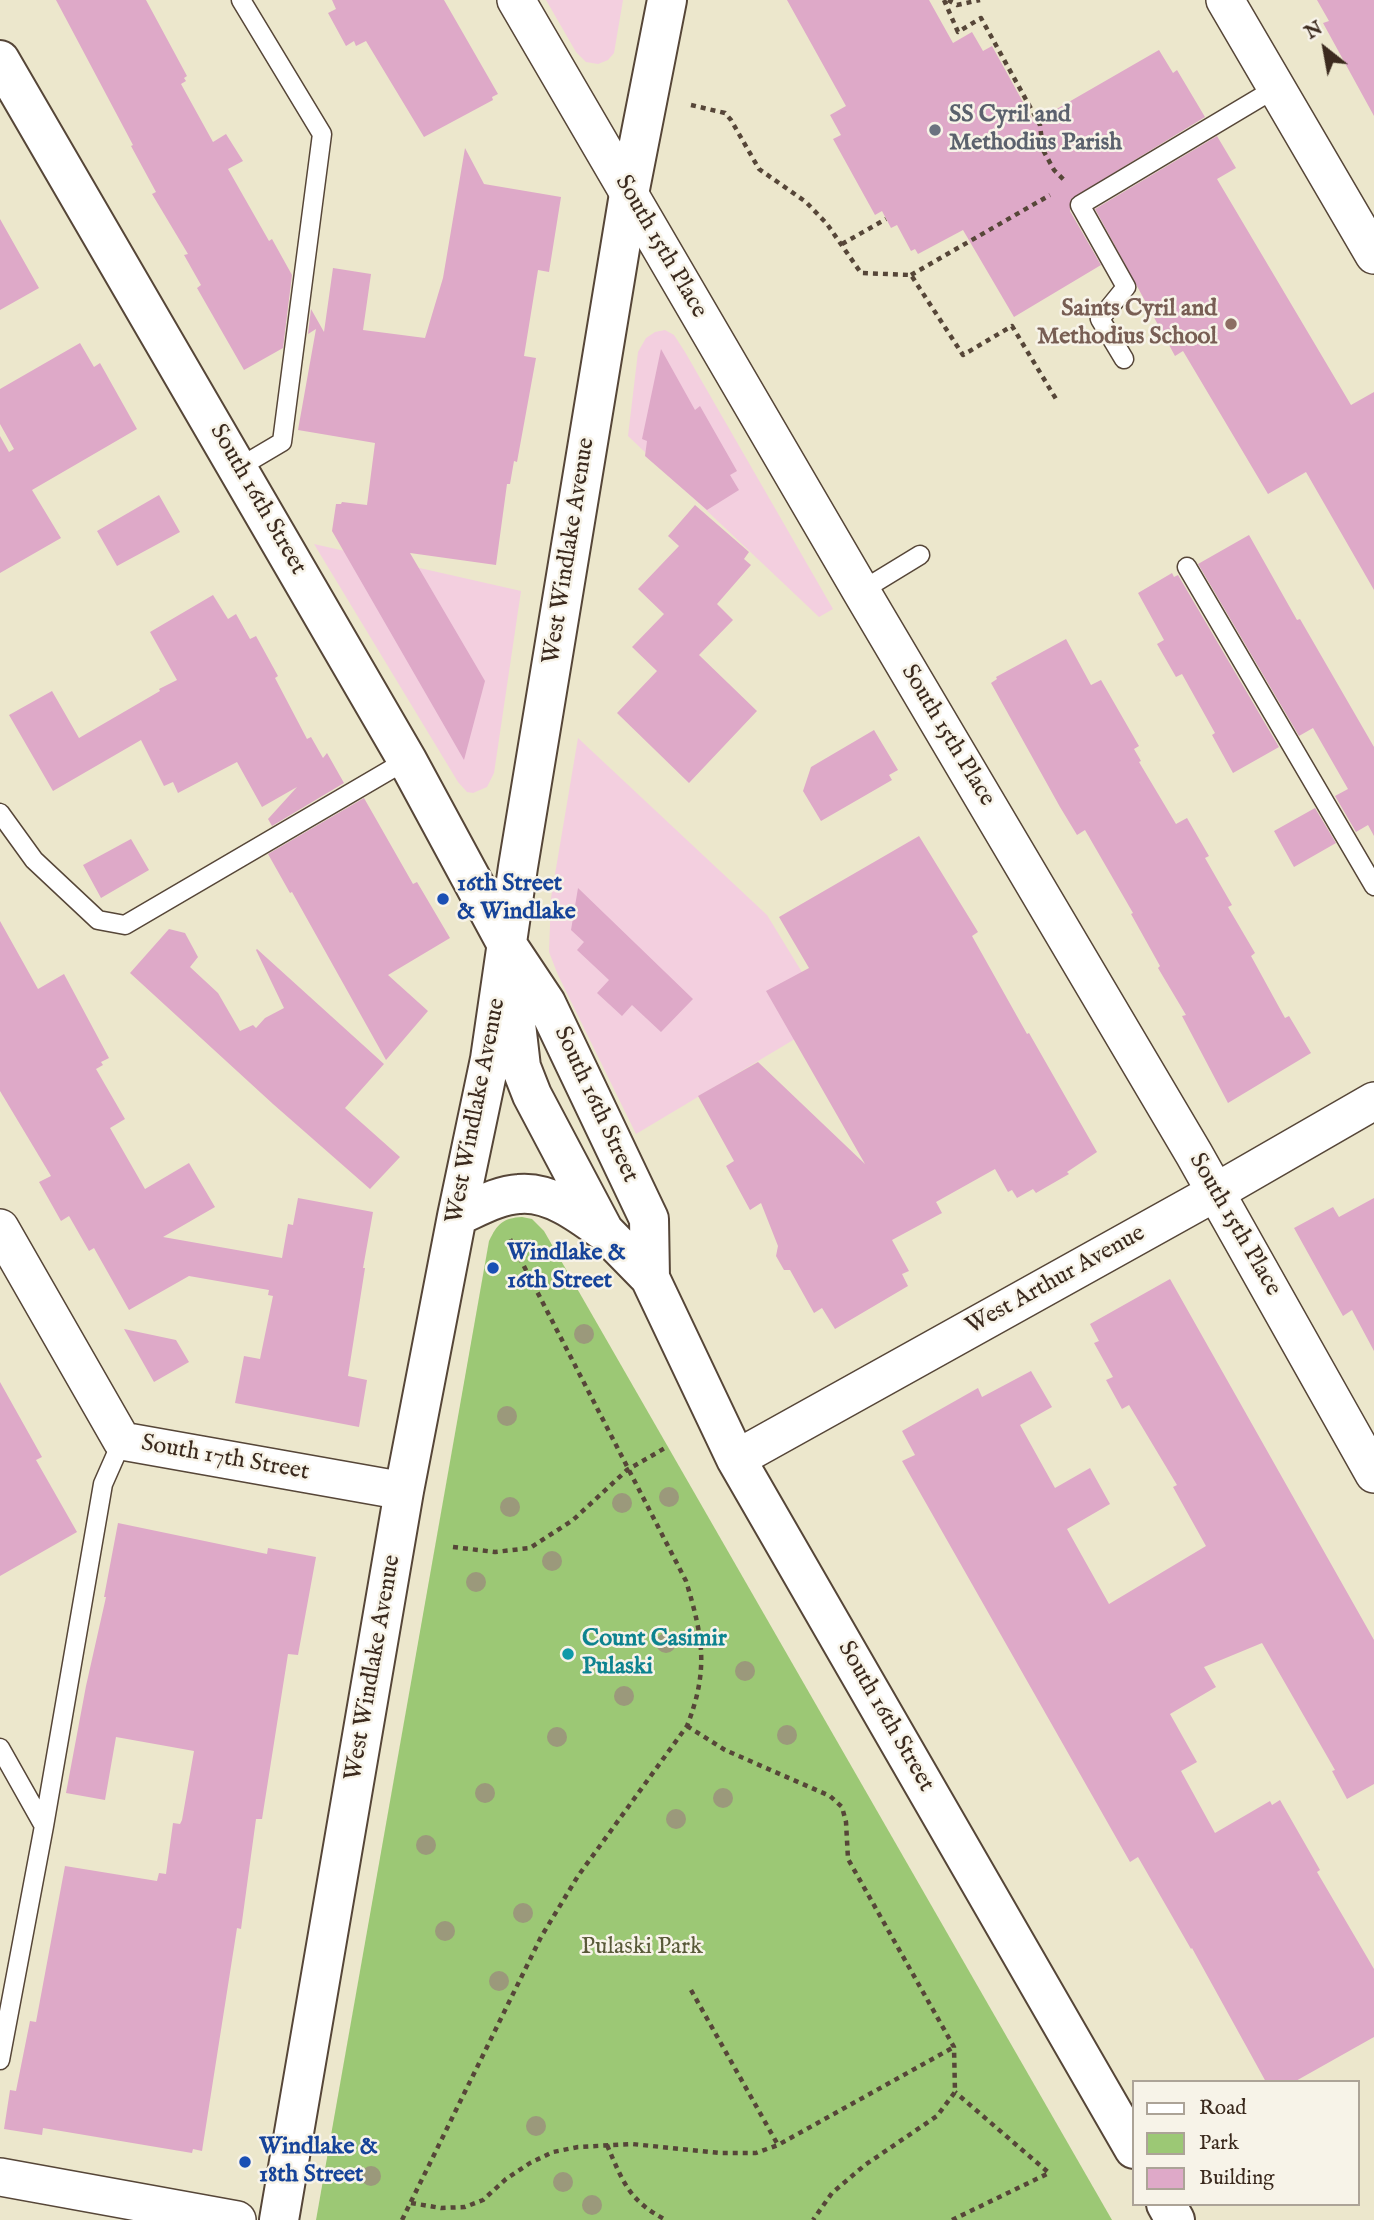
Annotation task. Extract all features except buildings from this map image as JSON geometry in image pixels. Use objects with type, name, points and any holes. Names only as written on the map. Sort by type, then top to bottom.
[{"type":"street","name":"South 15th Place","points":[[516,0],[1216,1192],[1374,1474]]},
{"type":"street","name":"West Windlake Avenue","points":[[279,2220],[404,1491],[490,1059],[506,943],[629,194],[667,0]]},
{"type":"street","points":[[1225,0],[1374,255]]},
{"type":"street","name":"South 16th Street","points":[[0,60],[407,760],[506,943],[546,1003],[649,1219],[650,1278]]},
{"type":"street","name":"South 16th Street","points":[[506,943],[521,1067],[532,1095],[604,1231],[650,1278],[736,1460],[1132,2146]]},
{"type":"street","name":"West Arthur Avenue","points":[[736,1460],[1374,1101]]},
{"type":"street","points":[[457,1216],[495,1200],[518,1194],[537,1195],[574,1210],[604,1231]]},
{"type":"street","name":"South 17th Street","points":[[0,1228],[122,1441],[404,1491]]},
{"type":"street","points":[[0,2177],[237,2220]]},
{"type":"lane","points":[[238,468],[282,442],[322,134],[241,0]]},
{"type":"lane","points":[[1124,359],[1100,320],[1126,287],[1080,205],[1276,88]]},
{"type":"lane","points":[[861,591],[920,555]]},
{"type":"lane","points":[[1187,567],[1374,886]]},
{"type":"lane","points":[[0,813],[34,860],[98,920],[125,925],[407,760]]},
{"type":"lane","points":[[0,2060],[44,1826],[103,1484],[122,1441]]},
{"type":"lane","points":[[0,1748],[44,1826]]},
{"type":"path","points":[[946,0],[957,5],[980,0]]},
{"type":"path","points":[[946,0],[958,32],[981,18],[1040,125],[1044,150],[1054,170],[1068,185],[1080,205]]},
{"type":"path","points":[[691,105],[725,113],[759,169],[806,202],[842,244],[861,273],[911,275],[1068,185]]},
{"type":"path","points":[[842,244],[886,219]]},
{"type":"path","points":[[911,275],[963,355],[1012,326],[1056,399]]},
{"type":"path","points":[[402,2220],[541,1937],[578,1876],[687,1726],[697,1699],[702,1667],[695,1611],[686,1581],[510,1238]]},
{"type":"path","points":[[453,1547],[495,1552],[530,1548],[573,1520],[627,1470],[665,1448]]},
{"type":"path","points":[[687,1726],[725,1750],[830,1796],[842,1807],[846,1822],[848,1859],[954,2047],[956,2092],[937,2116],[865,2165],[832,2193],[813,2220]]},
{"type":"path","points":[[691,1990],[778,2145]]},
{"type":"path","points":[[411,2203],[441,2208],[465,2207],[483,2200],[506,2179],[553,2152],[632,2144],[721,2153],[756,2153],[778,2145],[954,2047]]},
{"type":"path","points":[[953,2220],[1049,2173],[956,2092]]},
{"type":"path","points":[[607,2145],[617,2169],[634,2197],[642,2207],[666,2220]]},
{"type":"shaded area","points":[[546,0],[623,0],[614,53],[608,60],[598,64],[586,62],[576,52]]},
{"type":"shaded area","points":[[665,330],[674,335],[685,352],[833,609],[819,617],[628,436],[638,352],[646,338]]},
{"type":"shaded area","points":[[314,544],[521,591],[494,773],[487,787],[473,793],[467,792],[458,782]]},
{"type":"shaded area","points":[[578,738],[767,915],[830,1018],[636,1134],[549,952],[551,898]]},
{"type":"green space","name":"Pulaski Park","points":[[522,1217],[532,1219],[544,1231],[1112,2220],[316,2220],[489,1241],[501,1223]]},
{"type":"place","name":"SS Cyril and Methodius Parish","points":[[935,130]]},
{"type":"place","name":"Saints Cyril and Methodius School","points":[[1231,324]]},
{"type":"place","name":"16th Street & Windlake","points":[[443,899]]},
{"type":"place","name":"Windlake & 16th Street","points":[[493,1268]]},
{"type":"place","name":"Count Casimir Pulaski","points":[[568,1654]]},
{"type":"place","name":"Windlake & 18th Street","points":[[245,2162]]}]
